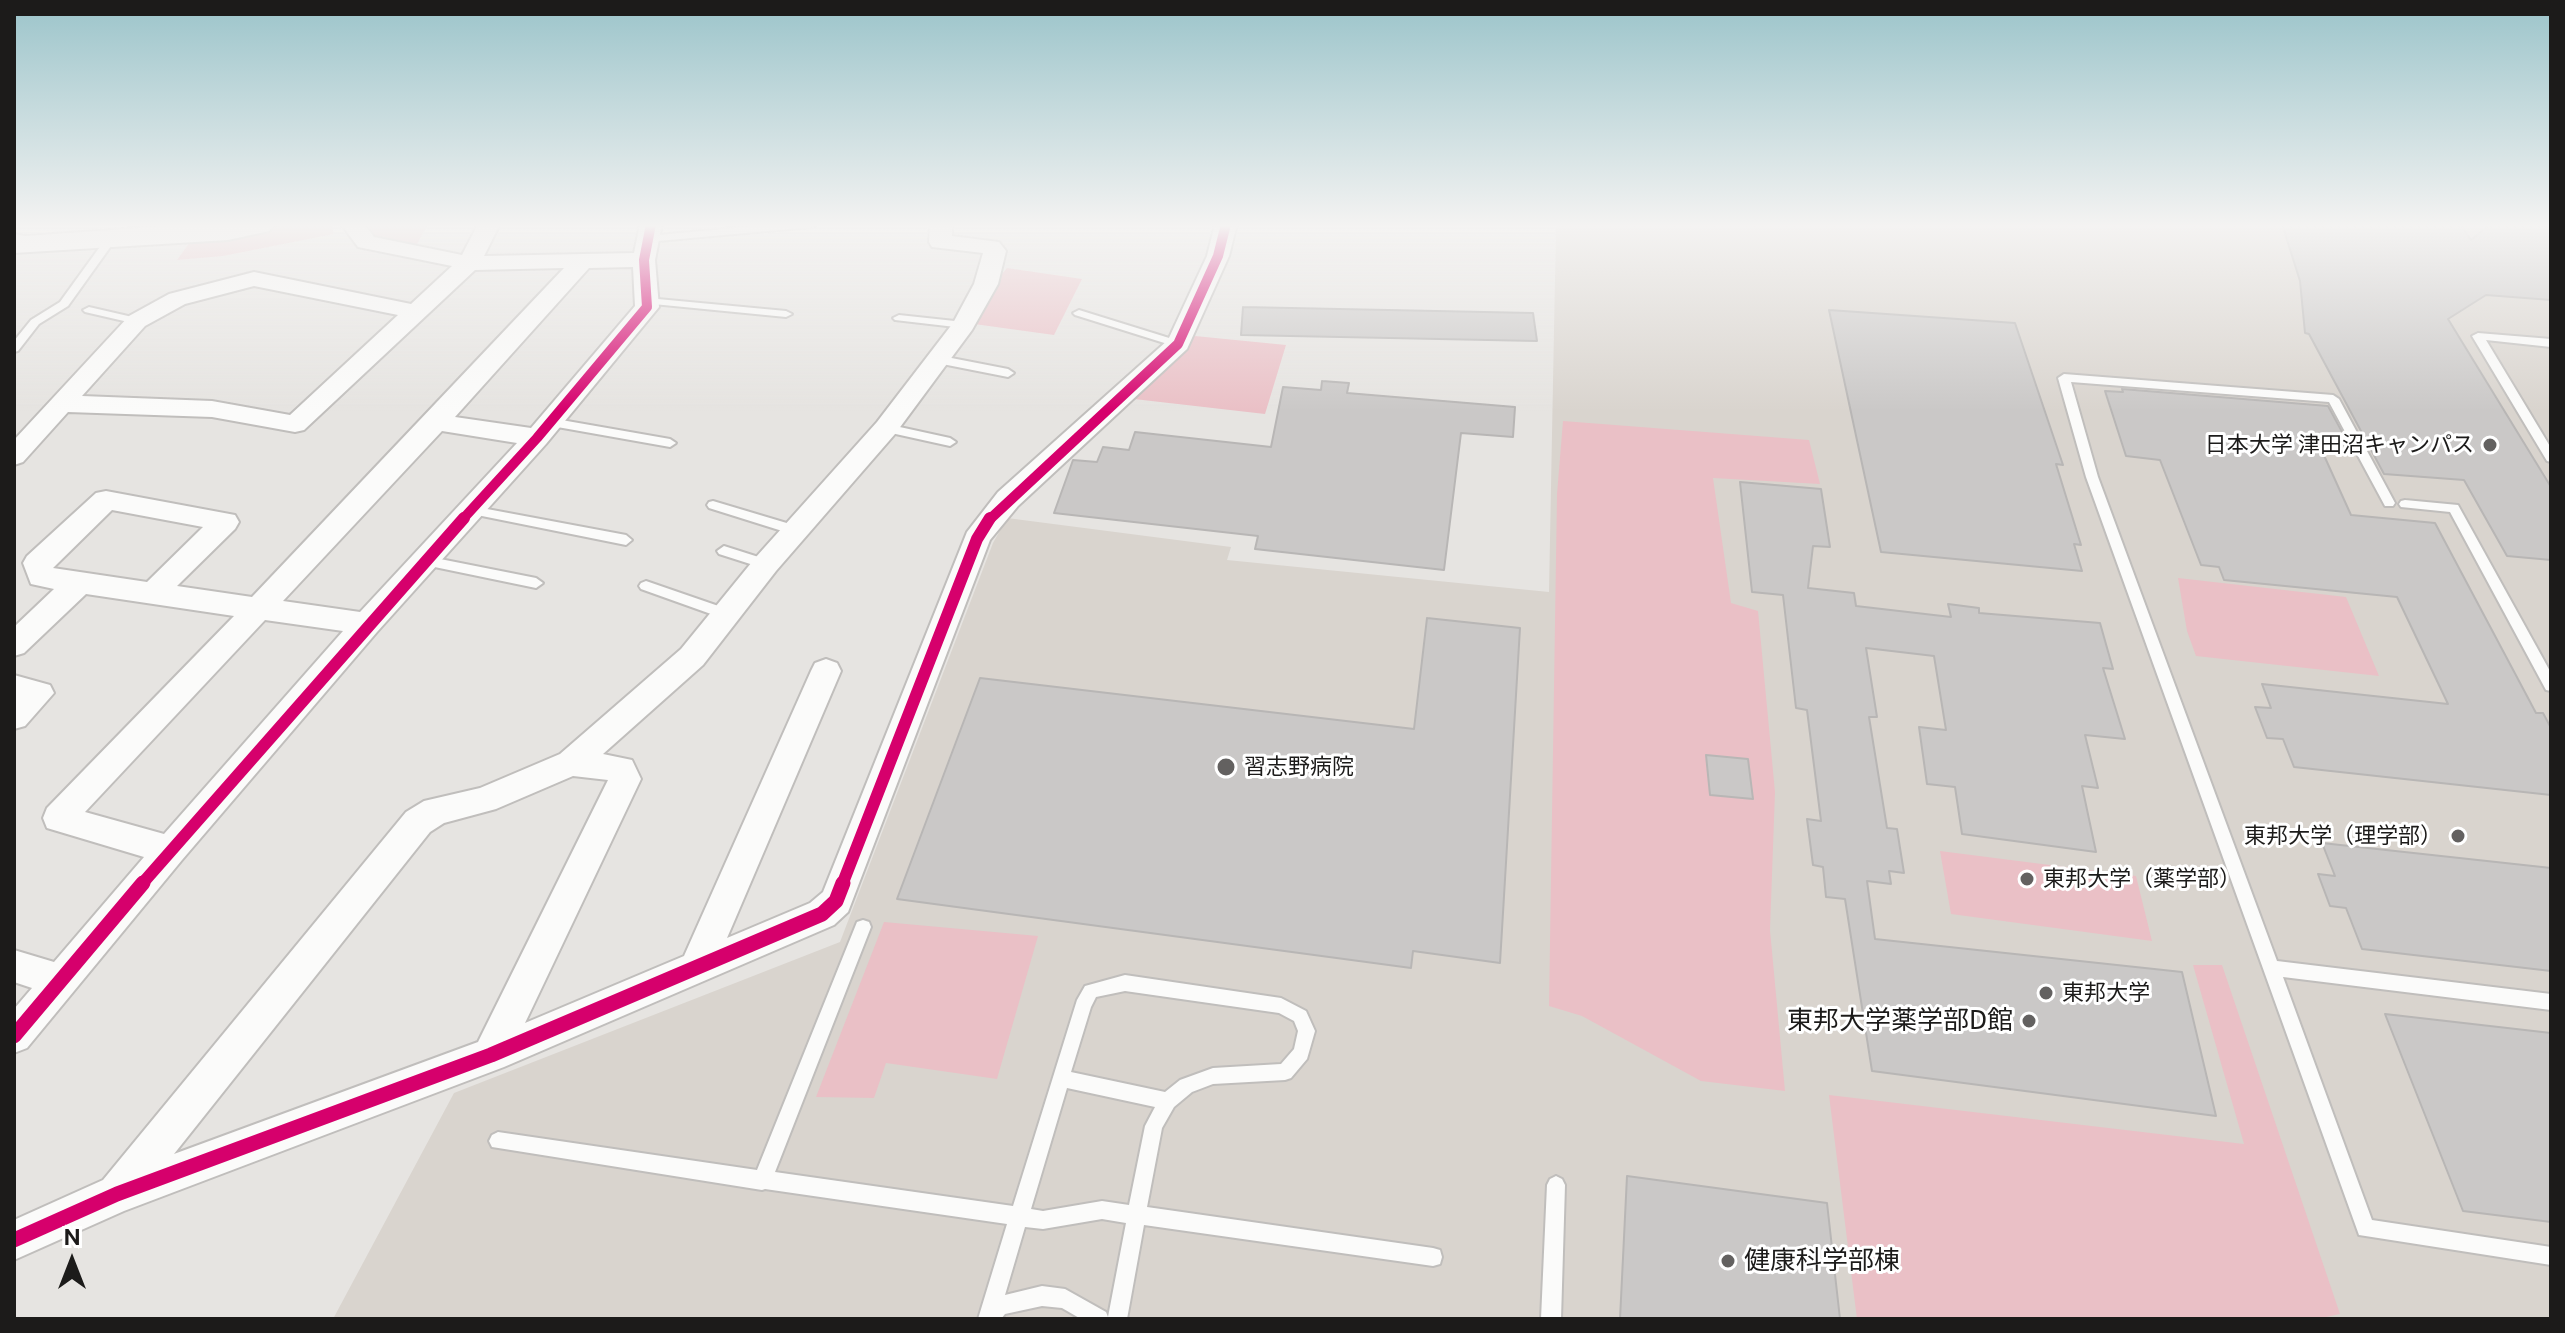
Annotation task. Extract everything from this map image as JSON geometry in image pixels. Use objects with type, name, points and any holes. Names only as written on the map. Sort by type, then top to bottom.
[{"type":"street","points":[[14,456],[137,321],[177,299],[226,286]]},
{"type":"street","points":[[290,286],[417,312]]},
{"type":"street","points":[[61,404],[212,409],[295,424],[444,286]]},
{"type":"street","points":[[170,850],[59,818],[436,422],[560,286]]},
{"type":"street","points":[[14,1036],[170,850],[367,624],[544,430],[647,307],[647,286]]},
{"type":"street","points":[[117,1194],[418,822],[436,811],[485,800],[571,763],[692,657],[766,564],[886,428],[964,325],[985,286]]},
{"type":"street","points":[[20,1232],[491,1055],[822,914],[836,901],[977,539],[991,517],[1178,344],[1204,286]]},
{"type":"street","points":[[436,422],[544,430]]},
{"type":"street","points":[[153,593],[225,522],[106,500],[37,563],[41,577],[367,624]]},
{"type":"street","points":[[14,645],[79,583]]},
{"type":"street","points":[[696,969],[826,671]]},
{"type":"street","points":[[14,687],[39,693],[14,717]]},
{"type":"street","points":[[491,1055],[625,779],[621,769],[571,763]]},
{"type":"street","points":[[14,966],[62,981]]},
{"type":"lane","points":[[14,348],[35,322],[64,304],[77,286]]},
{"type":"lane","points":[[647,301],[786,314]]},
{"type":"lane","points":[[89,310],[137,321]]},
{"type":"lane","points":[[1079,313],[1178,344]]},
{"type":"lane","points":[[899,318],[964,325]]},
{"type":"lane","points":[[2551,343],[2478,336],[2551,458]]},
{"type":"lane","points":[[936,359],[1008,373]]},
{"type":"lane","points":[[2551,686],[2454,508],[2397,504],[2333,399],[2064,378],[2092,477],[2366,1228],[2551,1256]]},
{"type":"lane","points":[[886,428],[950,442]]},
{"type":"lane","points":[[544,430],[670,443]]},
{"type":"lane","points":[[713,505],[795,530]]},
{"type":"lane","points":[[471,510],[626,540]]},
{"type":"lane","points":[[724,551],[766,564]]},
{"type":"lane","points":[[425,561],[536,583]]},
{"type":"lane","points":[[646,586],[725,614]]},
{"type":"lane","points":[[762,1181],[863,927]]},
{"type":"lane","points":[[2270,968],[2551,1002]]},
{"type":"lane","points":[[988,1319],[1083,1005],[1091,991],[1106,985],[1125,983],[1281,1006],[1300,1016],[1307,1031],[1301,1053],[1285,1072],[1213,1076],[1186,1086],[1168,1101],[1154,1126],[1117,1319]]},
{"type":"lane","points":[[1061,1078],[1168,1101]]},
{"type":"lane","points":[[498,1141],[1043,1220],[1087,1210],[1136,1214],[1433,1257]]},
{"type":"lane","points":[[1551,1319],[1556,1185]]},
{"type":"lane","points":[[988,1319],[999,1306],[1042,1296],[1065,1299],[1099,1319]]},
{"type":"shaded area","points":[[992,286],[1078,286],[1054,335],[974,324]]},
{"type":"shaded area","points":[[1555,286],[2551,286],[2551,1319],[333,1319],[454,1093],[840,942],[993,543],[1007,518],[1231,547],[1227,560],[1549,592]]},
{"type":"shaded area","points":[[1195,336],[1286,345],[1265,414],[1134,399]]},
{"type":"shaded area","points":[[1563,421],[1809,440],[1820,484],[1713,478],[1731,603],[1758,611],[1775,792],[1770,930],[1785,1091],[1701,1081],[1582,1016],[1549,1006],[1557,494]]},
{"type":"shaded area","points":[[2178,578],[2346,597],[2379,676],[2196,656],[2187,631]]},
{"type":"shaded area","points":[[1940,851],[2136,876],[2152,941],[1951,914]]},
{"type":"shaded area","points":[[884,922],[1038,936],[997,1079],[886,1063],[874,1098],[816,1097]]},
{"type":"shaded area","points":[[2193,965],[2222,965],[2340,1314],[2317,1319],[1857,1319],[1829,1095],[2244,1144]]},
{"type":"building","points":[[2301,286],[2551,286],[2551,300],[2486,295],[2448,319],[2551,487],[2551,560],[2507,556],[2464,480],[2384,474],[2309,334],[2305,333]]},
{"type":"building","points":[[1243,307],[1533,313],[1537,341],[1241,335]]},
{"type":"building","points":[[1829,310],[2015,323],[2063,465],[2056,464],[2081,545],[2074,544],[2082,571],[1881,552]]},
{"type":"building","points":[[1322,381],[1349,383],[1347,393],[1515,407],[1513,437],[1461,433],[1444,570],[1255,549],[1258,536],[1054,513],[1073,460],[1097,462],[1103,447],[1129,450],[1135,432],[1271,447],[1283,387],[1321,390]]},
{"type":"building","points":[[2122,389],[2328,406],[2354,454],[2322,451],[2351,515],[2435,523],[2536,713],[2543,713],[2551,728],[2551,795],[2294,767],[2283,739],[2267,738],[2255,707],[2271,708],[2262,684],[2448,704],[2397,597],[2224,580],[2219,567],[2201,565],[2160,460],[2126,456],[2105,391],[2123,392]]},
{"type":"building","points":[[1740,482],[1821,489],[1830,547],[1813,546],[1808,588],[1854,593],[1856,606],[1951,617],[1948,604],[1979,608],[1979,613],[2100,623],[2113,669],[2103,668],[2125,739],[2085,735],[2098,788],[2082,786],[2096,852],[1962,834],[1955,787],[1927,784],[1919,727],[1946,730],[1934,656],[1866,648],[1877,717],[1869,717],[1887,828],[1897,829],[1904,873],[1889,871],[1891,884],[1867,881],[1875,939],[2182,972],[2216,1116],[1872,1071],[1845,899],[1826,897],[1823,867],[1813,865],[1807,819],[1821,821],[1807,710],[1796,708],[1783,595],[1752,592]]},
{"type":"building","points":[[1427,618],[1520,628],[1500,963],[1413,951],[1411,968],[897,899],[980,678],[1414,729]]},
{"type":"building","points":[[1706,755],[1748,759],[1753,799],[1710,795]]},
{"type":"building","name":"東邦大学（理学部）","points":[[2322,843],[2551,868],[2551,971],[2362,949],[2346,908],[2330,906],[2318,874],[2335,876]]},
{"type":"building","points":[[2385,1014],[2551,1033],[2551,1222],[2463,1211]]},
{"type":"building","name":"健康科学部棟","points":[[1627,1176],[1827,1203],[1840,1319],[1620,1319]]},
{"type":"cycle path","points":[[14,1036],[170,850],[367,624],[537,438],[647,307],[646,286]]},
{"type":"cycle path","points":[[14,1240],[117,1194],[491,1055],[822,914],[836,901],[977,539],[991,517],[1008,499],[1178,344],[1204,286]]},
{"type":"place","name":"日本大学 津田沼キャンパス","points":[[2490,445]]},
{"type":"place","name":"習志野病院","points":[[1226,767]]},
{"type":"place","name":"東邦大学（理学部）","points":[[2458,836]]},
{"type":"place","name":"東邦大学（薬学部）","points":[[2027,879]]},
{"type":"place","name":"東邦大学","points":[[2046,993]]},
{"type":"place","name":"東邦大学薬学部D館","points":[[2029,1021]]},
{"type":"place","name":"健康科学部棟","points":[[1728,1261]]}]
